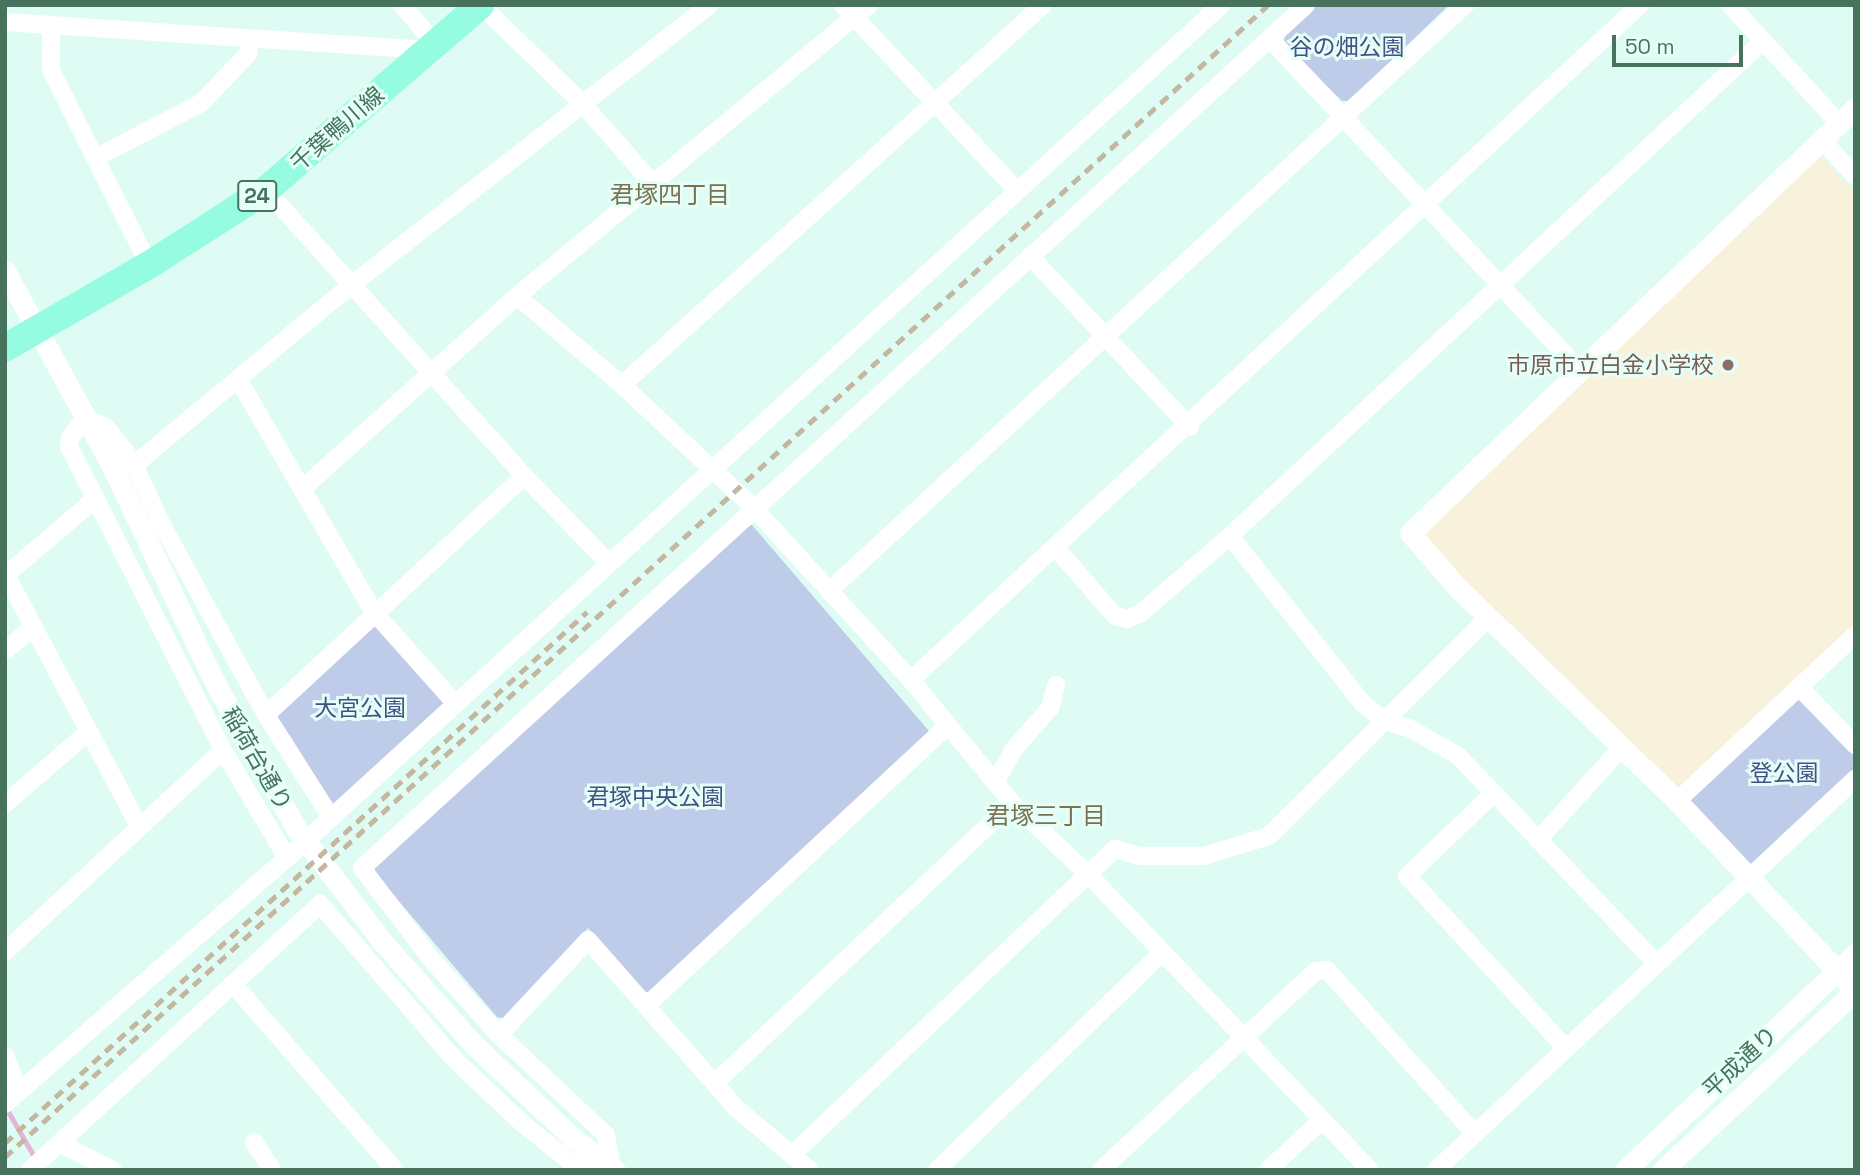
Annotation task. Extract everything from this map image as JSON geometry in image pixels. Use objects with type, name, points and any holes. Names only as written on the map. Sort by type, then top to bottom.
[{"type":"main road","name":"千葉鴨川線","points":[[5,348],[35,328],[149,265],[266,190],[481,5]]},
{"type":"street","points":[[402,5],[431,47]]},
{"type":"street","points":[[481,5],[582,103],[652,183]]},
{"type":"street","points":[[133,466],[350,286],[710,5]]},
{"type":"street","points":[[302,489],[517,296],[652,183],[849,11],[869,5]]},
{"type":"street","points":[[622,385],[1043,5]]},
{"type":"street","points":[[12,1098],[286,859],[711,467],[1221,5]]},
{"type":"street","points":[[30,1170],[47,1163],[61,1144],[320,904],[455,1060],[546,1144],[572,1163],[610,1169],[606,1135],[499,1035],[431,959],[362,868],[753,507],[1306,5]]},
{"type":"street","points":[[911,680],[1189,427],[1423,205],[1640,5]]},
{"type":"street","points":[[1730,5],[1840,124]]},
{"type":"street","points":[[829,591],[1463,6]]},
{"type":"street","points":[[849,11],[1017,190]]},
{"type":"street","points":[[5,22],[250,39],[431,47]]},
{"type":"street","points":[[51,26],[51,70],[149,265]]},
{"type":"street","points":[[95,158],[201,103],[248,54],[250,39]]},
{"type":"street","points":[[1270,39],[1578,368]]},
{"type":"street","points":[[1057,549],[1115,616],[1128,619],[1141,613],[1230,536],[1763,41]]},
{"type":"street","points":[[1855,108],[1578,368],[1410,533],[1489,617],[1677,801],[1855,990]]},
{"type":"street","points":[[1822,140],[1855,176]]},
{"type":"street","points":[[266,190],[524,476],[608,562]]},
{"type":"street","points":[[1030,256],[1189,427]]},
{"type":"street","name":"稲荷台通り","points":[[5,271],[111,464],[212,679],[260,769],[320,860],[407,971],[501,1071],[610,1169]]},
{"type":"street","points":[[517,296],[622,385],[753,507],[911,680],[1012,803],[1089,875],[1370,1170]]},
{"type":"street","points":[[238,379],[373,611],[455,703]]},
{"type":"street","points":[[286,859],[223,750],[69,447],[70,438],[84,418],[106,427],[133,466],[266,715],[330,816]]},
{"type":"street","points":[[266,715],[373,611],[524,476]]},
{"type":"street","points":[[96,498],[6,574],[139,826]]},
{"type":"street","points":[[1230,536],[1363,704],[1388,722],[1409,728],[1457,755],[1657,964]]},
{"type":"street","points":[[792,1155],[1120,848],[1139,856],[1203,856],[1269,836],[1388,722],[1489,617]]},
{"type":"street","points":[[5,652],[33,627]]},
{"type":"street","points":[[1677,801],[1855,635]]},
{"type":"street","points":[[995,783],[1014,749],[1050,708],[1056,685]]},
{"type":"street","points":[[1799,687],[1855,745]]},
{"type":"street","points":[[646,1006],[947,726]]},
{"type":"street","points":[[5,804],[88,732]]},
{"type":"street","points":[[1538,840],[1622,747]]},
{"type":"street","points":[[5,952],[223,750]]},
{"type":"street","points":[[1436,1170],[1855,779]]},
{"type":"street","points":[[1494,793],[1407,876],[1565,1047]]},
{"type":"street","points":[[715,1083],[1012,803]]},
{"type":"street","points":[[499,1035],[588,940],[736,1108],[810,1170]]},
{"type":"street","points":[[937,1170],[1162,953]]},
{"type":"street","name":"平成通り","points":[[1625,1170],[1855,954]]},
{"type":"street","points":[[1101,1170],[1315,971],[1327,970],[1475,1133]]},
{"type":"street","points":[[234,985],[395,1170]]},
{"type":"street","name":"平成通り","points":[[1663,1170],[1855,990]]},
{"type":"street","points":[[5,1056],[12,1098]]},
{"type":"street","points":[[1268,1170],[1322,1120]]},
{"type":"street","points":[[254,1142],[272,1170]]},
{"type":"street","points":[[61,1144],[113,1170]]},
{"type":"shaded area","name":"市原市立白金小学校","points":[[1820,155],[1855,193],[1855,623],[1677,791],[1422,537]]},
{"type":"green space","name":"谷の畑公園","points":[[1316,5],[1449,5],[1349,101],[1342,101],[1284,43],[1285,34]]},
{"type":"green space","name":"君塚中央公園","points":[[746,525],[752,525],[929,731],[652,992],[643,992],[588,928],[508,1019],[497,1017],[375,873],[375,864]]},
{"type":"green space","name":"大宮公園","points":[[373,611],[455,703],[330,816],[266,715]]},
{"type":"green space","name":"登公園","points":[[1799,687],[1855,745],[1855,779],[1749,879],[1677,801]]},
{"type":"waterway","points":[[6,1108],[36,1160]]},
{"type":"railway","points":[[5,1157],[1268,5]]},
{"type":"railway","points":[[5,1143],[587,612]]},
{"type":"place","name":"市原市立白金小学校","points":[[1728,365]]},
{"type":"district","name":"君塚四丁目","points":[[670,195]]},
{"type":"district","name":"君塚三丁目","points":[[1046,816]]}]
